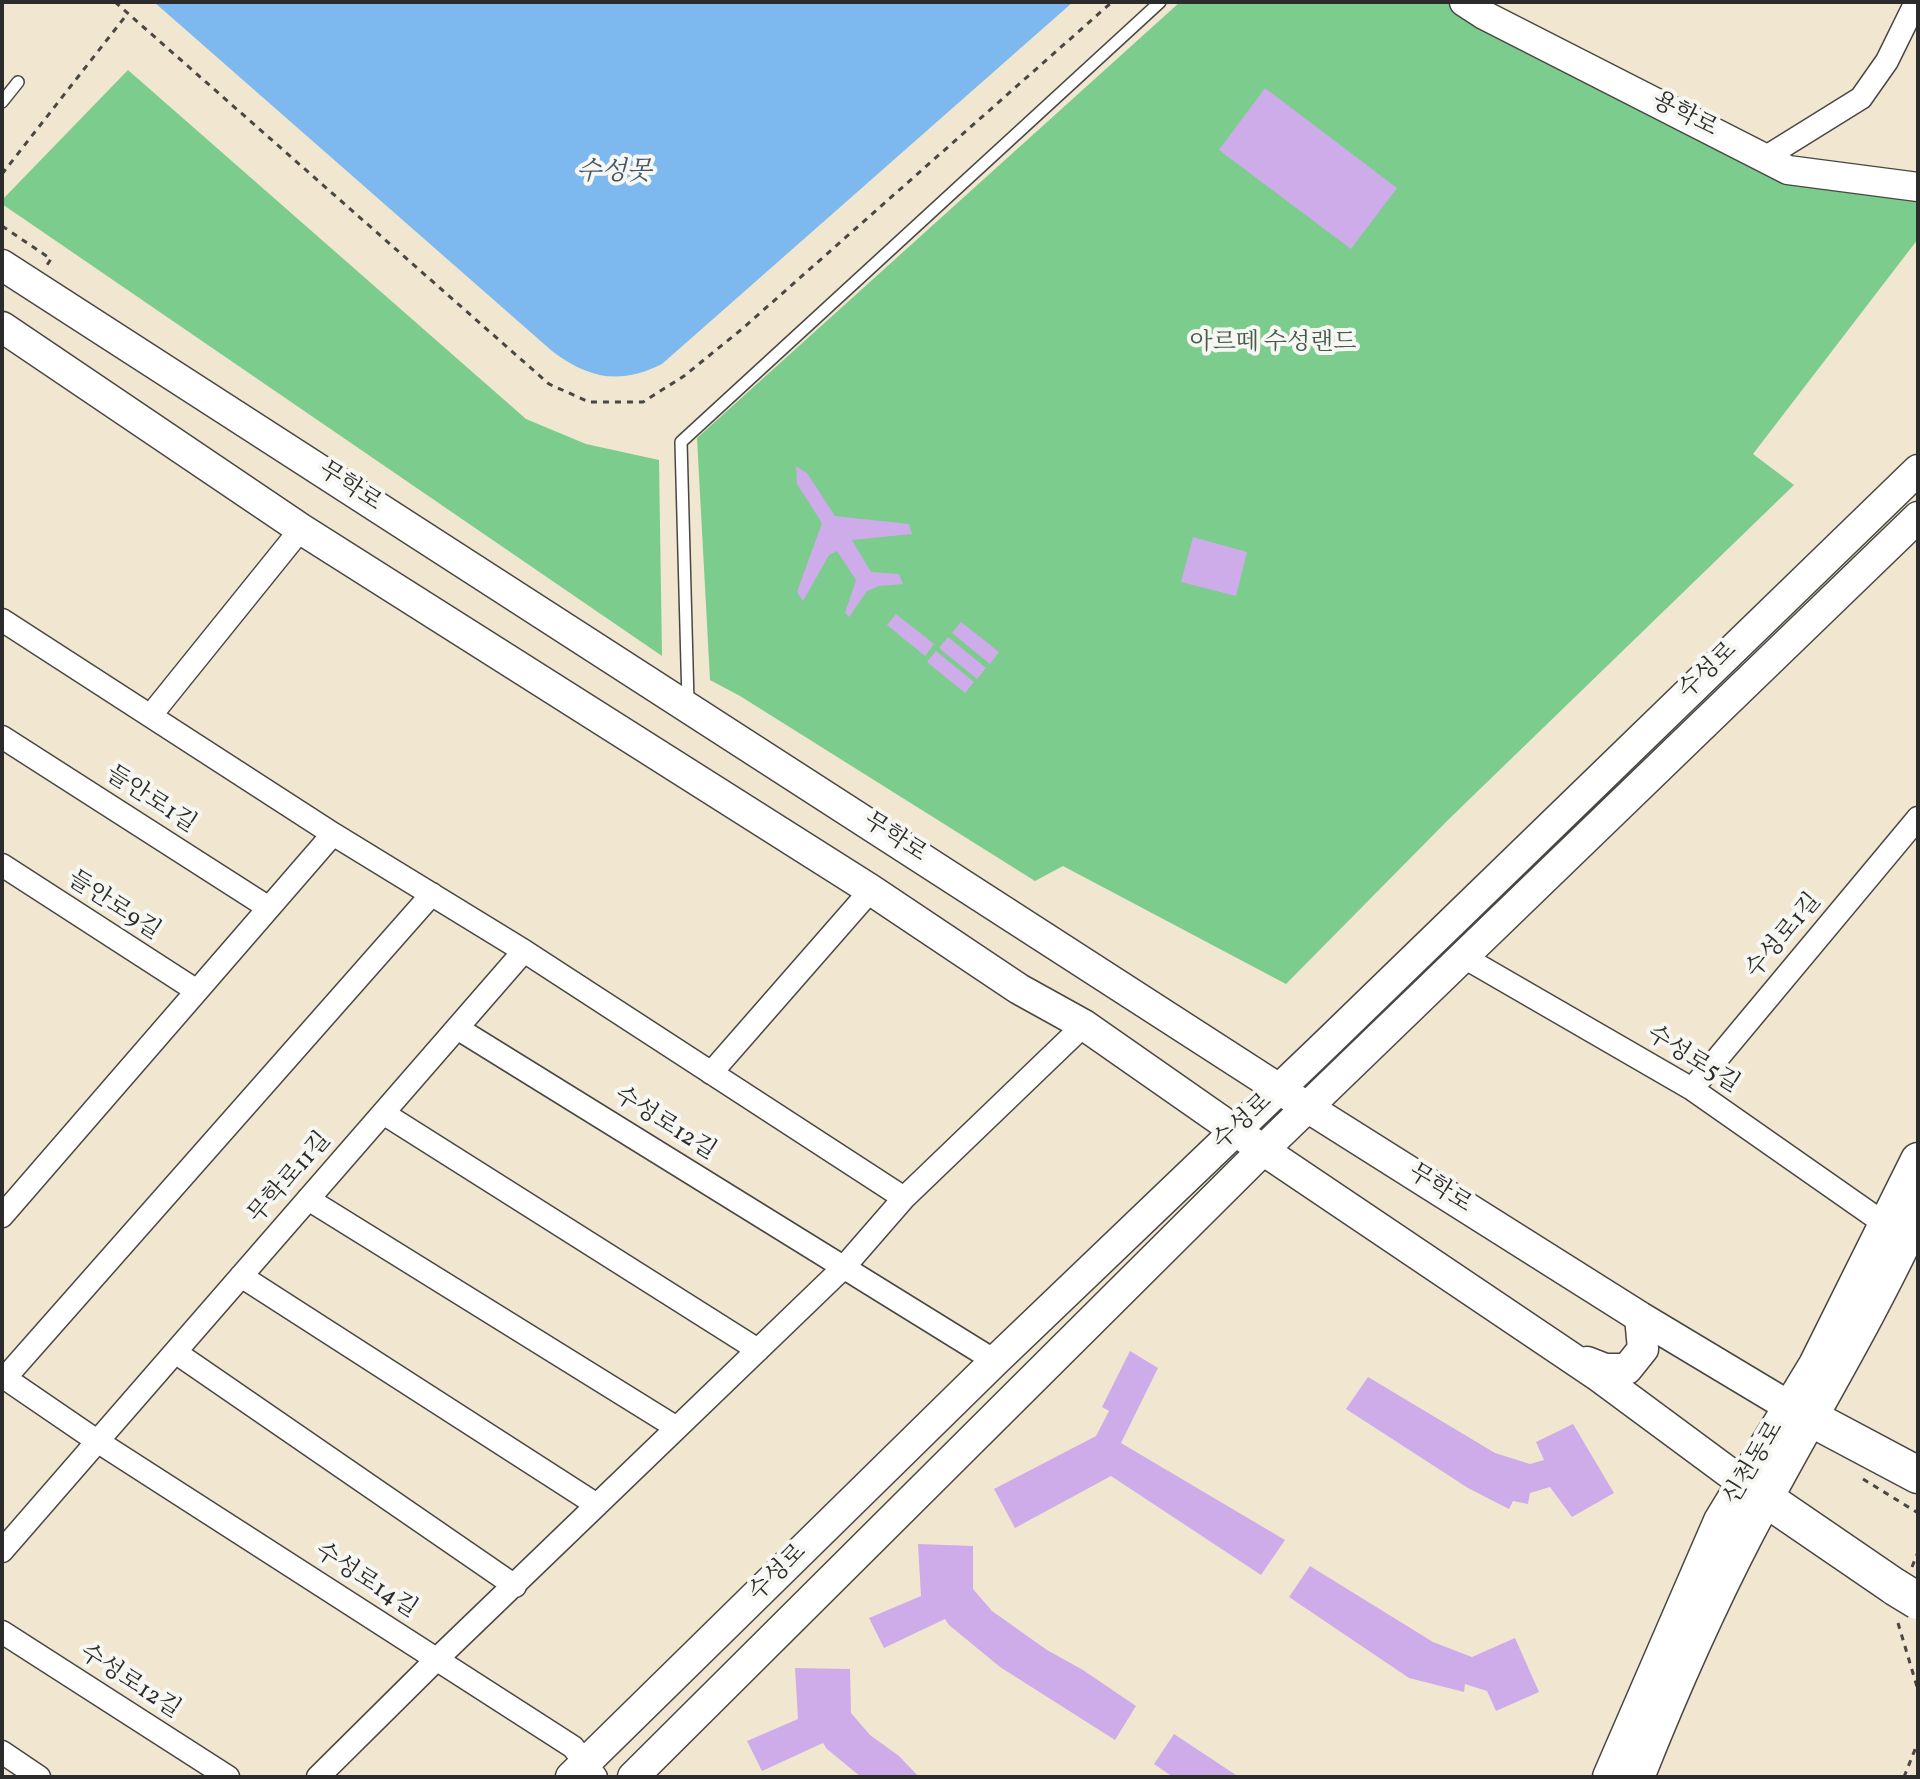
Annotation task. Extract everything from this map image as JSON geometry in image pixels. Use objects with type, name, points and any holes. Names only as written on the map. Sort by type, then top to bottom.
[{"type":"highway","points":[[1800,1413],[1918,1475]]},
{"type":"highway","points":[[1754,1491],[1904,1604]]},
{"type":"main road","name":"무학로","points":[[2,265],[1307,1107],[1640,1317],[1800,1413]]},
{"type":"main road","points":[[2,327],[301,529],[871,890],[1019,989],[1084,1025],[1566,1354],[1754,1491]]},
{"type":"main road","name":"수성로","points":[[584,1772],[995,1361],[1918,470]]},
{"type":"main road","name":"수성로","points":[[633,1777],[1263,1150],[1918,517]]},
{"type":"main road","name":"신천동로","points":[[1800,1413],[1816,1365],[1918,1160]]},
{"type":"main road","name":"신천동로","points":[[1637,1777],[1754,1491],[1800,1413],[1886,1281],[1918,1212]]},
{"type":"main road","points":[[1566,1354],[1605,1369],[1627,1369],[1643,1349],[1640,1317]]},
{"type":"main road","name":"신천동로","points":[[1610,1777],[1721,1521],[1754,1491]]},
{"type":"street","name":"용학로","points":[[1464,2],[1788,170],[1918,187]]},
{"type":"street","points":[[1766,157],[1861,98],[1887,61],[1916,2]]},
{"type":"street","points":[[151,715],[301,529]]},
{"type":"street","points":[[2,620],[333,834],[524,951],[904,1198]]},
{"type":"street","name":"들안로1길","points":[[2,737],[269,908]]},
{"type":"street","name":"수성로1길","points":[[1692,1089],[1918,818]]},
{"type":"street","points":[[2,1216],[333,834]]},
{"type":"street","name":"들안로9길","points":[[2,865],[197,991]]},
{"type":"street","points":[[711,1073],[871,890]]},
{"type":"street","points":[[3,1377],[432,894]]},
{"type":"street","name":"무학로11길","points":[[97,1441],[524,951]]},
{"type":"street","name":"수성로5길","points":[[1462,956],[1692,1089],[1885,1224]]},
{"type":"street","points":[[318,1777],[844,1267],[904,1198],[1084,1025]]},
{"type":"street","name":"수성로12길","points":[[457,1028],[995,1361]]},
{"type":"street","points":[[383,1113],[758,1350]]},
{"type":"street","points":[[308,1199],[677,1428]]},
{"type":"street","points":[[241,1276],[597,1505]]},
{"type":"street","points":[[175,1352],[515,1586]]},
{"type":"street","name":"수성로14길","points":[[3,1377],[97,1441],[573,1747],[584,1772]]},
{"type":"street","points":[[2,1551],[97,1441]]},
{"type":"street","name":"수성로12길","points":[[2,1632],[228,1777]]},
{"type":"street","points":[[2,1752],[39,1777]]},
{"type":"lane","points":[[689,707],[681,442],[1160,2]]},
{"type":"lane","points":[[2,102],[18,82]]},
{"type":"path","points":[[115,2],[549,384],[589,402],[643,402],[684,376],[742,329],[1112,2]]},
{"type":"path","points":[[2,174],[128,13]]},
{"type":"path","points":[[2,226],[51,259],[33,285]]},
{"type":"path","points":[[1904,1604],[1918,1690]]},
{"type":"path","points":[[1904,1777],[1918,1742]]},
{"type":"green space","name":"아르떼 수성랜드","points":[[1180,2],[1459,2],[1759,154],[1918,187],[1918,239],[1753,454],[1794,485],[1449,819],[1286,984],[1063,866],[1035,881],[710,680],[697,438]]},
{"type":"green space","points":[[128,70],[526,419],[586,444],[659,460],[662,656],[2,204],[2,200]]},
{"type":"water","name":"수성못","points":[[154,2],[1073,2],[662,364],[632,375],[605,376],[579,368],[552,351]]},
{"type":"building","points":[[1265,88],[1397,188],[1351,249],[1219,150]]},
{"type":"building","points":[[796,466],[807,473],[835,516],[909,524],[912,534],[852,540],[871,572],[899,574],[903,584],[879,586],[867,591],[849,617],[845,613],[856,580],[837,551],[829,555],[803,601],[797,592],[822,523],[797,484]]},
{"type":"building","points":[[1193,537],[1247,552],[1236,596],[1181,582]]},
{"type":"building","points":[[896,614],[934,644],[925,656],[887,625]]},
{"type":"building","points":[[961,622],[999,652],[990,664],[952,633]]},
{"type":"building","points":[[948,637],[986,668],[977,679],[939,648]]},
{"type":"building","points":[[936,651],[974,682],[965,693],[927,662]]},
{"type":"building","points":[[1130,1351],[1158,1368],[1121,1443],[1285,1540],[1261,1575],[1111,1476],[1015,1528],[994,1489],[1096,1436],[1109,1411],[1102,1407]]},
{"type":"building","points":[[1368,1377],[1495,1453],[1530,1464],[1544,1460],[1536,1442],[1573,1424],[1614,1493],[1572,1517],[1550,1487],[1530,1493],[1528,1504],[1513,1501],[1509,1509],[1468,1488],[1346,1409]]},
{"type":"building","points":[[918,1544],[973,1546],[973,1589],[992,1611],[1136,1706],[1115,1740],[1000,1667],[945,1619],[884,1648],[869,1618],[921,1596]]},
{"type":"building","points":[[1310,1566],[1433,1642],[1472,1657],[1515,1638],[1539,1692],[1496,1711],[1487,1691],[1465,1684],[1464,1692],[1409,1678],[1289,1597]]},
{"type":"building","points":[[795,1668],[850,1669],[851,1713],[870,1735],[899,1756],[919,1777],[861,1777],[823,1743],[762,1771],[747,1741],[798,1719]]},
{"type":"building","points":[[1174,1734],[1239,1777],[1173,1777],[1154,1764]]}]
